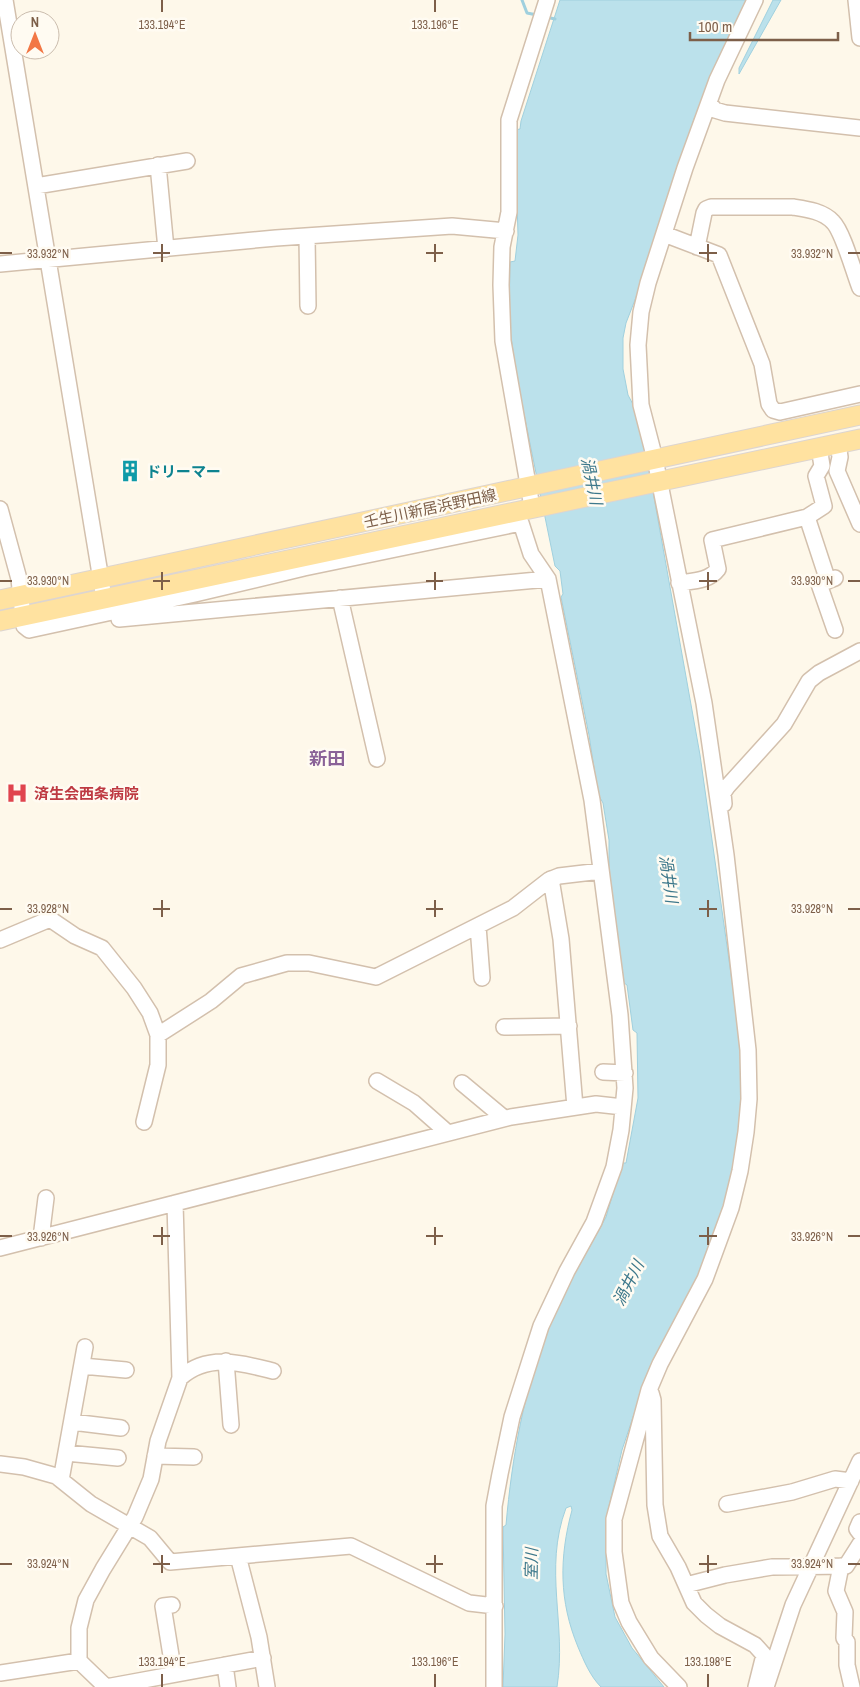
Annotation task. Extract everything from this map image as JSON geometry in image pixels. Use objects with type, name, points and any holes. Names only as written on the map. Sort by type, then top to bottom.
[{"type":"main road","name":"壬生川新居浜野田線","points":[[0,600],[860,415]]},
{"type":"main road","name":"壬生川新居浜野田線","points":[[0,621],[860,438]]},
{"type":"street","points":[[5,0],[104,598]]},
{"type":"street","points":[[535,507],[503,341],[501,285],[502,247],[509,212],[509,120],[546,0]]},
{"type":"street","points":[[679,1687],[651,1658],[629,1622],[622,1603],[614,1552],[614,1519],[650,1390],[660,1364],[705,1279],[731,1208],[740,1171],[749,1099],[747,1041],[721,819],[704,703],[641,405],[638,345],[641,312],[685,168],[718,80],[756,0]]},
{"type":"street","points":[[856,0],[860,38]]},
{"type":"street","points":[[710,104],[715,110],[725,113],[860,128]]},
{"type":"street","points":[[36,186],[187,160]]},
{"type":"street","points":[[158,166],[166,249]]},
{"type":"street","points":[[697,247],[704,213],[706,209],[711,207],[793,206],[817,212],[834,222],[860,288]]},
{"type":"street","points":[[0,264],[307,236],[452,226],[506,231]]},
{"type":"street","points":[[664,234],[719,255],[762,364],[769,404],[773,410],[780,412],[860,394]]},
{"type":"street","points":[[307,236],[308,306]]},
{"type":"street","points":[[838,443],[840,457],[837,471],[860,524]]},
{"type":"street","points":[[679,583],[704,579],[714,574],[718,569],[712,540],[806,516],[824,506],[816,476],[822,466],[819,447]]},
{"type":"street","points":[[0,510],[19,579],[21,616],[24,626],[29,630],[304,568],[521,523],[531,554],[548,579],[579,728],[620,1014],[625,1073],[623,1107],[614,1167],[587,1236],[567,1271],[541,1326],[512,1418],[494,1506],[494,1687]]},
{"type":"street","points":[[806,516],[833,579],[819,584],[833,630]]},
{"type":"street","points":[[71,620],[81,622],[548,579]]},
{"type":"street","points":[[340,598],[377,760]]},
{"type":"street","points":[[721,819],[724,815],[723,793],[784,724],[809,681],[819,673],[860,650]]},
{"type":"street","points":[[158,1035],[211,1001],[241,976],[287,963],[309,963],[376,977],[513,908],[551,879],[601,872]]},
{"type":"street","points":[[551,879],[561,939],[575,1107]]},
{"type":"street","points":[[0,940],[50,919],[75,936],[102,948],[142,999],[158,1035],[158,1065],[144,1122]]},
{"type":"street","points":[[478,926],[482,978]]},
{"type":"street","points":[[504,1027],[569,1026]]},
{"type":"street","points":[[603,1072],[625,1073]]},
{"type":"street","points":[[377,1081],[414,1103],[448,1133]]},
{"type":"street","points":[[462,1083],[504,1118]]},
{"type":"street","points":[[0,1248],[504,1118],[596,1104],[623,1107]]},
{"type":"street","points":[[41,1238],[46,1198]]},
{"type":"street","points":[[174,1203],[180,1378],[160,1434],[151,1479],[129,1528],[86,1600],[79,1628],[79,1661],[106,1687],[263,1658]]},
{"type":"street","points":[[61,1480],[85,1347]]},
{"type":"street","points":[[180,1378],[210,1363],[226,1361],[273,1371]]},
{"type":"street","points":[[226,1361],[231,1425]]},
{"type":"street","points":[[82,1366],[126,1370]]},
{"type":"street","points":[[650,1390],[653,1400],[655,1505],[660,1536],[694,1603],[720,1626],[756,1645],[763,1652],[763,1661],[756,1687]]},
{"type":"street","points":[[72,1422],[121,1428]]},
{"type":"street","points":[[66,1453],[118,1458]]},
{"type":"street","points":[[155,1456],[194,1457]]},
{"type":"street","points":[[0,1464],[24,1467],[56,1476],[90,1504],[129,1528],[150,1538],[170,1562],[351,1546],[468,1603],[495,1606]]},
{"type":"street","points":[[728,1504],[792,1492],[857,1471]]},
{"type":"street","points":[[766,1687],[793,1605],[857,1471]]},
{"type":"street","points":[[860,1522],[857,1529],[860,1533]]},
{"type":"street","points":[[686,1585],[725,1575],[772,1567],[846,1566],[860,1544]]},
{"type":"street","points":[[238,1556],[263,1658],[267,1687]]},
{"type":"street","points":[[841,1566],[836,1591],[845,1612],[844,1638],[848,1642],[847,1664],[852,1687]]},
{"type":"street","points":[[172,1605],[163,1606],[174,1674]]},
{"type":"street","points":[[0,1673],[79,1661]]},
{"type":"street","points":[[225,1665],[228,1687]]},
{"type":"water","points":[[560,0],[752,0],[694,119],[640,287],[626,323],[623,338],[623,369],[628,395],[636,410],[645,447],[700,755],[743,1059],[741,1116],[731,1179],[719,1224],[698,1277],[649,1369],[622,1450],[606,1519],[606,1574],[615,1617],[632,1648],[664,1687],[601,1687],[588,1668],[572,1630],[564,1596],[563,1562],[572,1510],[571,1506],[566,1508],[559,1531],[556,1553],[559,1641],[557,1687],[503,1687],[505,1634],[503,1527],[506,1525],[520,1423],[533,1373],[556,1311],[606,1217],[622,1163],[626,1163],[638,1098],[637,1033],[633,1030],[627,985],[624,983],[609,873],[609,840],[603,803],[598,794],[589,735],[561,597],[563,594],[560,571],[555,566],[516,375],[509,321],[510,262],[515,261],[518,235],[515,130],[520,129]]},
{"type":"water","points":[[773,0],[781,0],[739,74],[739,68]]},
{"type":"waterway","points":[[522,0],[527,13],[537,15]]},
{"type":"waterway","points":[[546,17],[555,19]]},
{"type":"place","name":"ドリーマー","points":[[130,471]]},
{"type":"place","name":"済生会西条病院","points":[[17,793]]},
{"type":"district","name":"新田","points":[[327,758]]},
{"type":"water label","name":"渦井川","points":[[592,481]]},
{"type":"water label","name":"渦井川","points":[[669,879]]},
{"type":"water label","name":"渦井川","points":[[628,1283]]},
{"type":"water label","name":"室川","points":[[531,1564]]}]
